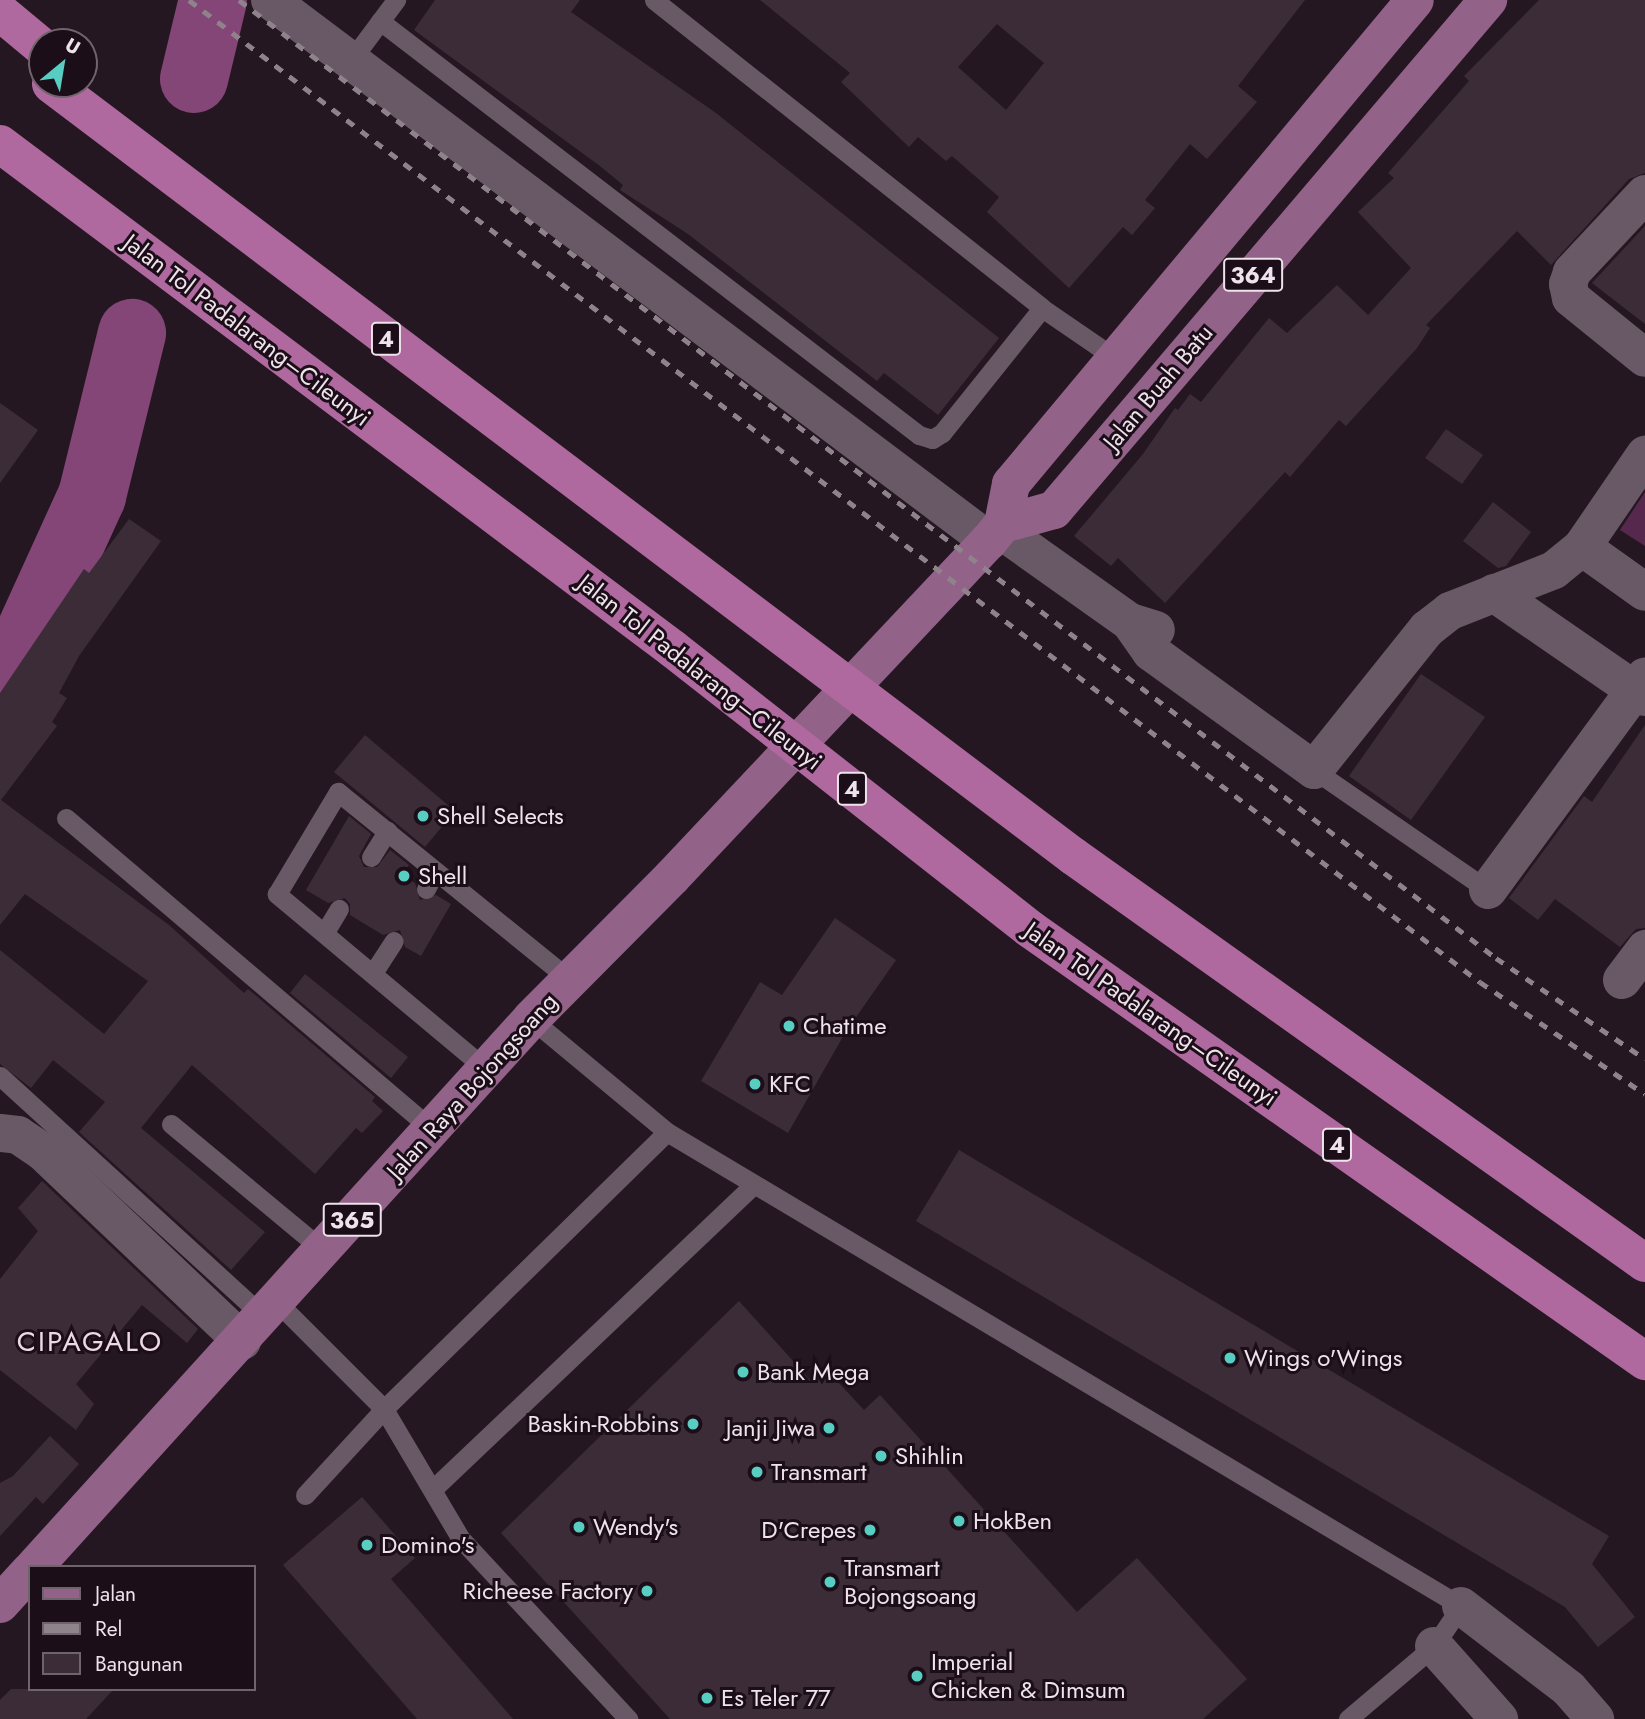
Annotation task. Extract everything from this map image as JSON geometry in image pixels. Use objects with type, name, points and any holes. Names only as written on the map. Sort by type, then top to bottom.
[{"type":"highway","points":[[0,12],[28,35]]},
{"type":"highway","points":[[0,45],[28,66]]},
{"type":"highway","points":[[98,94],[456,392]]},
{"type":"highway","name":"4","points":[[69,98],[1073,856],[1645,1263]]},
{"type":"highway","name":"Jalan Tol Padalarang–Cileunyi","points":[[0,144],[673,649],[1030,929],[1645,1361]]},
{"type":"main road","name":"Jalan Buah Batu","points":[[997,532],[1011,484],[1415,0]]},
{"type":"main road","name":"Jalan Buah Batu","points":[[997,532],[1054,510],[1488,0]]},
{"type":"main road","name":"Jalan Raya Bojongsoang","points":[[36,1565],[324,1251],[531,1019],[835,707],[997,532]]},
{"type":"main road","points":[[0,1604],[28,1574]]},
{"type":"street","points":[[277,5],[997,532],[1130,622],[1165,632],[1322,760],[1427,629],[1450,611],[1554,570],[1582,547],[1645,455]]},
{"type":"street","points":[[1645,194],[1572,272],[1568,284],[1572,298],[1645,358]]},
{"type":"street","points":[[1582,547],[1645,592]]},
{"type":"street","points":[[1488,890],[1642,688],[1494,593]]},
{"type":"street","points":[[1622,981],[1645,948]]},
{"type":"street","points":[[0,1133],[18,1135],[42,1151],[261,1320]]},
{"type":"street","points":[[1461,1605],[1569,1689],[1595,1719]]},
{"type":"street","points":[[1434,1646],[1499,1719]]},
{"type":"lane","points":[[352,59],[396,0]]},
{"type":"lane","points":[[654,0],[1042,308],[1115,358]]},
{"type":"lane","points":[[380,21],[919,435],[932,439],[942,433],[1042,308]]},
{"type":"lane","points":[[1322,760],[1488,890]]},
{"type":"lane","points":[[486,1069],[276,891],[338,792],[570,980]]},
{"type":"lane","points":[[66,818],[432,1129]]},
{"type":"lane","points":[[371,857],[387,831]]},
{"type":"lane","points":[[426,889],[435,871]]},
{"type":"lane","points":[[325,932],[339,909]]},
{"type":"lane","points":[[373,973],[394,941]]},
{"type":"lane","points":[[531,1019],[667,1132],[1461,1605],[1434,1646],[1348,1719]]},
{"type":"lane","points":[[0,1076],[261,1320],[384,1409],[461,1539],[628,1719]]},
{"type":"lane","points":[[171,1124],[324,1251]]},
{"type":"lane","points":[[305,1495],[384,1409],[667,1132]]},
{"type":"lane","points":[[432,1489],[753,1185]]},
{"type":"shaded area","points":[[1645,492],[1645,546],[1620,530]]},
{"type":"building","points":[[435,0],[580,0],[571,12],[716,113],[999,338],[938,415],[884,373],[877,381],[688,234],[620,190],[623,185],[600,166],[414,30]]},
{"type":"building","points":[[760,0],[1305,0],[1238,86],[1257,102],[1207,159],[1190,144],[1145,200],[1155,208],[1132,235],[1123,227],[1069,288],[987,212],[999,197],[952,156],[946,161],[918,137],[909,147],[841,82],[850,73]],"holes":[[[997,24],[1044,63],[1006,110],[958,67]]]},
{"type":"building","points":[[1539,0],[1645,0],[1645,173],[1629,179],[1551,265],[1517,231],[1426,325],[1430,328],[1417,348],[1346,426],[1339,420],[1290,477],[1285,472],[1165,603],[1118,558],[1111,566],[1074,536],[1143,454],[1175,408],[1178,410],[1190,394],[1201,402],[1269,318],[1287,333],[1337,285],[1368,315],[1411,268],[1358,212],[1394,178],[1388,173],[1469,81],[1464,76]]},
{"type":"building","points":[[1645,226],[1645,324],[1592,283]]},
{"type":"building","points":[[0,403],[38,430],[0,483]]},
{"type":"building","points":[[1446,429],[1483,455],[1462,484],[1425,458]]},
{"type":"building","points":[[1493,502],[1531,532],[1506,566],[1498,568],[1463,541]]},
{"type":"building","points":[[129,519],[161,541],[79,656],[59,693],[67,698],[52,722],[57,726],[1,800],[169,925],[244,993],[248,989],[375,1097],[372,1101],[383,1111],[362,1133],[356,1128],[315,1174],[192,1065],[141,1128],[265,1232],[231,1270],[79,1132],[105,1102],[53,1060],[31,1088],[0,1064],[0,950],[104,1034],[148,981],[25,894],[0,925],[0,693],[84,569],[89,573]]},
{"type":"building","points":[[1421,674],[1485,717],[1411,820],[1349,776]]},
{"type":"building","points":[[1645,725],[1645,928],[1636,929],[1620,947],[1555,899],[1538,920],[1509,898],[1584,796],[1592,802]]},
{"type":"building","points":[[365,735],[455,811],[425,847],[334,772]]},
{"type":"building","points":[[349,816],[371,834],[359,856],[364,867],[377,867],[390,850],[409,865],[401,875],[415,883],[420,900],[436,895],[451,904],[421,956],[405,947],[400,930],[383,935],[350,915],[350,904],[345,898],[328,903],[306,890]]},
{"type":"building","points":[[835,918],[896,960],[845,1033],[788,1133],[701,1081],[760,982],[782,995]]},
{"type":"building","points":[[305,974],[408,1057],[391,1078],[290,993]]},
{"type":"building","points":[[959,1150],[1609,1536],[1592,1564],[1635,1617],[1598,1647],[1565,1607],[916,1221]]},
{"type":"building","points":[[42,1181],[198,1329],[187,1343],[142,1305],[76,1384],[94,1404],[76,1430],[0,1370],[0,1279],[38,1231],[18,1208]]},
{"type":"building","name":"Transmart","points":[[739,1301],[811,1381],[825,1368],[864,1410],[880,1395],[1077,1612],[1137,1558],[1247,1679],[1203,1719],[670,1719],[501,1533]]},
{"type":"building","points":[[50,1436],[79,1464],[43,1504],[36,1497],[0,1536],[0,1483],[13,1476]]},
{"type":"building","points":[[362,1497],[415,1558],[391,1579],[513,1719],[417,1719],[283,1565]]},
{"type":"building","points":[[11,1689],[112,1691],[86,1719],[0,1719],[0,1700]]},
{"type":"waterway","points":[[194,79],[213,0]]},
{"type":"waterway","points":[[0,676],[20,654],[92,496],[132,333]]},
{"type":"railway","points":[[189,0],[1480,982],[1645,1094]]},
{"type":"railway","points":[[239,0],[1496,958],[1645,1059]]},
{"type":"place","name":"Shell Selects","points":[[423,816]]},
{"type":"place","name":"Shell","points":[[404,876]]},
{"type":"place","name":"Chatime","points":[[789,1026]]},
{"type":"place","name":"KFC","points":[[755,1084]]},
{"type":"place","name":"Wings o'Wings","points":[[1230,1358]]},
{"type":"place","name":"Bank Mega","points":[[743,1372]]},
{"type":"place","name":"Baskin-Robbins","points":[[693,1424]]},
{"type":"place","name":"Janji Jiwa","points":[[829,1428]]},
{"type":"place","name":"Shihlin","points":[[881,1456]]},
{"type":"place","name":"Transmart","points":[[757,1472]]},
{"type":"place","name":"HokBen","points":[[959,1521]]},
{"type":"place","name":"Wendy's","points":[[579,1527]]},
{"type":"place","name":"D'Crepes","points":[[870,1530]]},
{"type":"place","name":"Domino's","points":[[367,1545]]},
{"type":"place","name":"Transmart Bojongsoang","points":[[830,1582]]},
{"type":"place","name":"Richeese Factory","points":[[647,1591]]},
{"type":"place","name":"Imperial Chicken & Dimsum","points":[[917,1676]]},
{"type":"place","name":"Es Teler 77","points":[[707,1698]]},
{"type":"district","name":"CIPAGALO","points":[[90,1342]]}]
